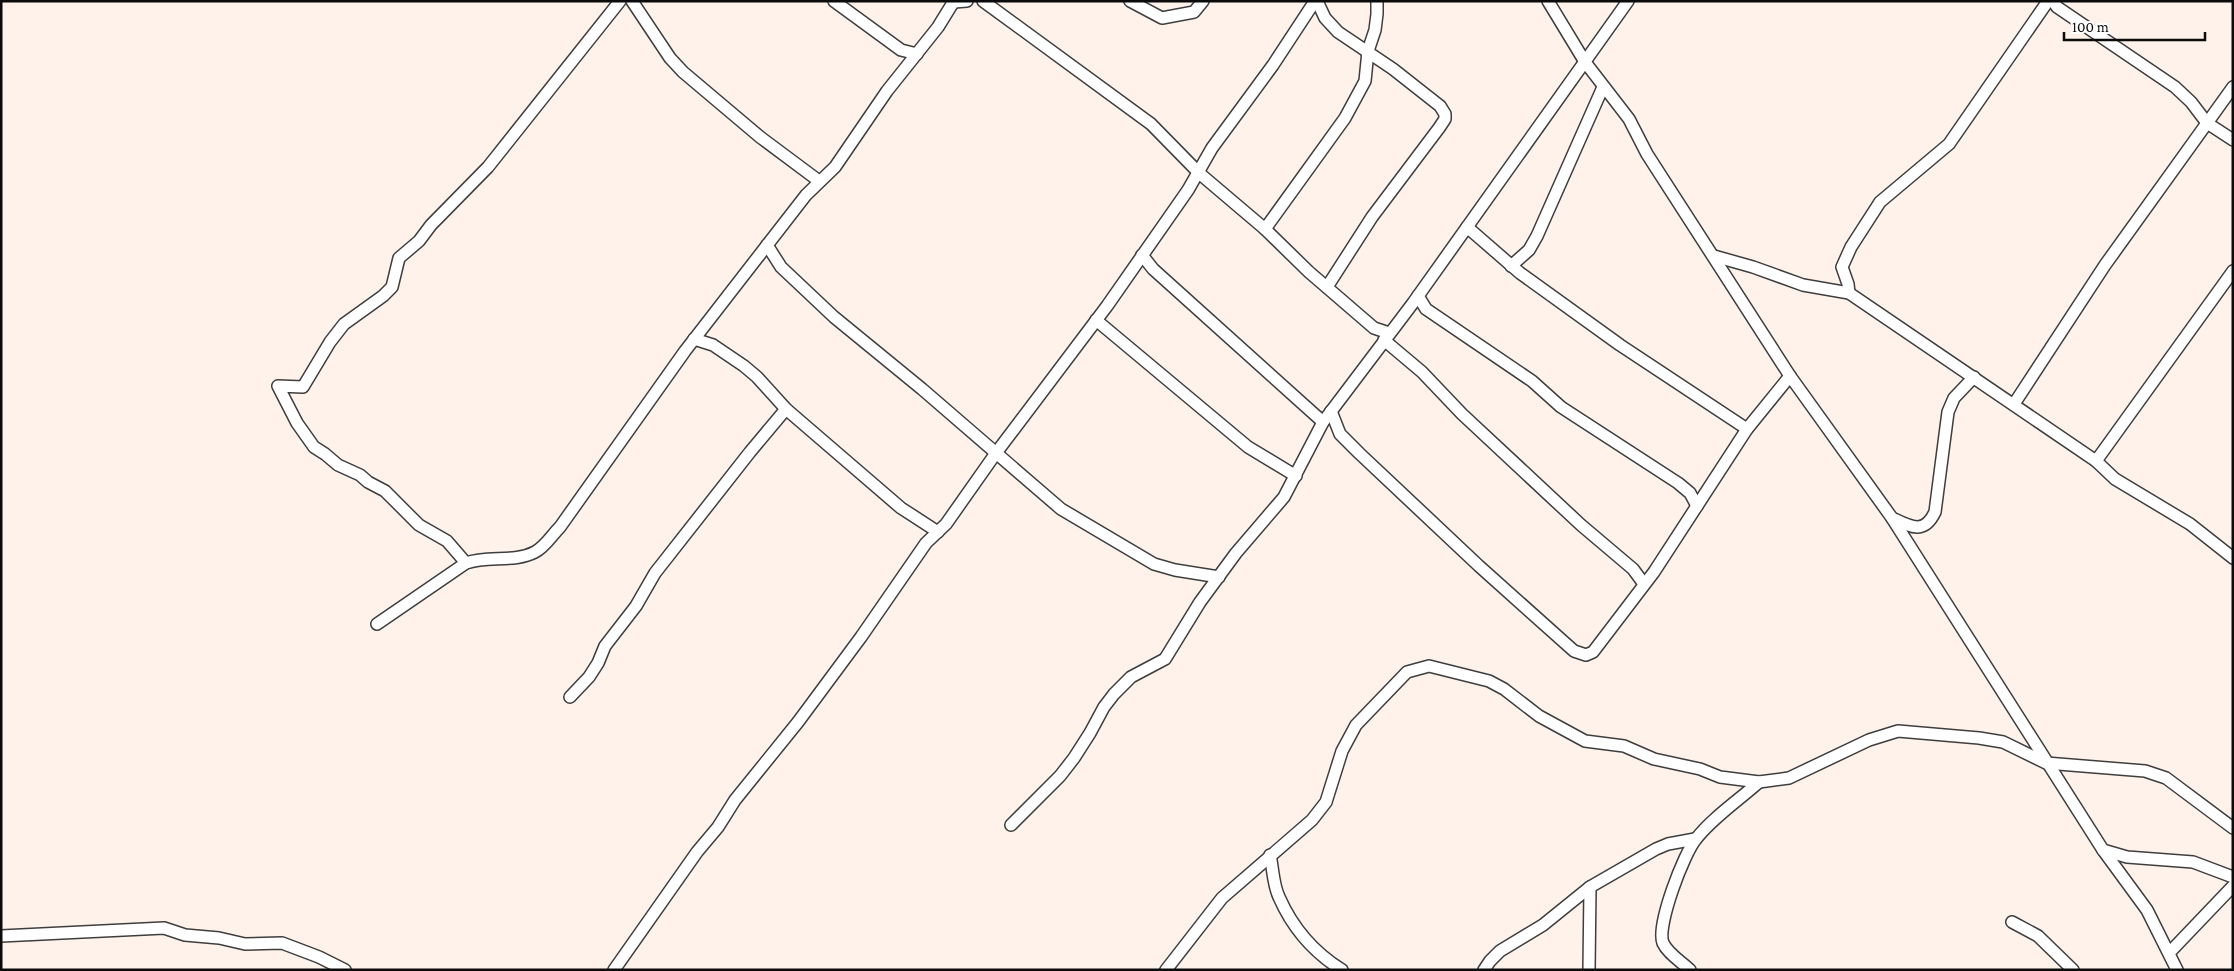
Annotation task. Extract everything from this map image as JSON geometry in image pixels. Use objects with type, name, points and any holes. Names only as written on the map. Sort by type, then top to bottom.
[{"type":"street","points":[[466,563],[447,541],[419,525],[384,491],[360,475],[338,465],[314,447],[297,423],[278,386],[303,387],[330,342],[344,324],[383,296],[392,287],[399,258],[420,241],[431,224],[488,167],[620,1]]},
{"type":"street","points":[[632,1],[670,58],[683,72],[760,137],[819,181]]},
{"type":"street","points":[[834,1],[901,50],[917,54]]},
{"type":"street","points":[[377,624],[466,563],[477,560],[518,557],[535,552],[545,543],[560,527],[694,339],[819,181],[835,167],[887,91],[917,54],[954,2],[967,1]]},
{"type":"street","points":[[983,1],[1151,124],[1199,173],[1265,229],[1309,272],[1422,372],[1462,414],[1581,525],[1633,569],[1644,584]]},
{"type":"street","points":[[1130,1],[1162,18],[1194,12],[1202,1]]},
{"type":"street","points":[[614,970],[697,852],[718,828],[735,800],[798,722],[926,543],[946,524],[996,453],[1096,320],[1199,173],[1212,148],[1273,65],[1316,1],[1325,18],[1338,32],[1393,68],[1440,106],[1445,114],[1445,119],[1372,217],[1327,287]]},
{"type":"street","points":[[1265,229],[1345,118],[1365,81],[1368,51],[1375,30],[1377,1]]},
{"type":"street","points":[[1548,1],[1585,62],[1629,119],[1647,154],[1790,376],[1892,518],[2046,763],[2103,850],[2147,910],[2170,952],[2177,970]]},
{"type":"street","points":[[1011,825],[1060,776],[1074,758],[1104,707],[1114,694],[1131,677],[1165,659],[1200,602],[1284,497],[1323,422],[1418,296],[1628,1]]},
{"type":"street","points":[[1849,293],[1842,267],[1851,247],[1880,202],[1949,144],[2048,1]]},
{"type":"street","points":[[2053,1],[2057,8],[2175,87],[2191,102],[2207,123],[2233,140]]},
{"type":"street","points":[[1512,266],[1529,250],[1537,236],[1603,86]]},
{"type":"street","points":[[2014,404],[2105,265],[2233,87]]},
{"type":"street","points":[[1466,227],[1512,266],[1620,345],[1747,429]]},
{"type":"street","points":[[767,245],[781,267],[834,317],[922,389],[1061,509],[1121,545],[1161,566],[1219,577]]},
{"type":"street","points":[[1142,255],[1153,269],[1323,422]]},
{"type":"street","points":[[1714,256],[1804,285],[1849,293],[2096,461],[2115,478],[2190,524],[2233,558]]},
{"type":"street","points":[[2096,461],[2233,271]]},
{"type":"street","points":[[1418,296],[1426,308],[1532,381],[1561,407],[1678,483],[1690,493],[1697,506]]},
{"type":"street","points":[[1408,309],[1426,308]]},
{"type":"street","points":[[1096,320],[1178,390],[1248,446],[1296,476]]},
{"type":"street","points":[[1374,328],[1384,340]]},
{"type":"street","points":[[694,339],[713,345],[744,366],[757,377],[786,409],[901,508],[938,532]]},
{"type":"street","points":[[1331,411],[1340,434],[1344,439],[1479,566],[1574,651],[1586,655],[1593,652],[1656,569],[1747,429],[1790,376]]},
{"type":"street","points":[[1892,518],[1909,526],[1922,528],[1930,522],[1935,512],[1948,412],[1954,398],[1974,378]]},
{"type":"street","points":[[570,697],[589,677],[598,663],[605,646],[636,606],[655,574],[786,409]]},
{"type":"street","points":[[1633,569],[1656,569]]},
{"type":"street","points":[[1166,970],[1222,898],[1312,820],[1326,802],[1342,751],[1356,725],[1407,672],[1429,666],[1489,681],[1504,689],[1539,716],[1585,741],[1624,746],[1654,760],[1700,769],[1720,777],[1758,782],[1789,778],[1869,740],[1898,731],[2003,742],[2046,763],[2145,771],[2166,778],[2233,828]]},
{"type":"street","points":[[1690,970],[1663,943],[1662,930],[1670,895],[1695,840],[1758,782]]},
{"type":"street","points":[[1484,970],[1500,951],[1544,925],[1590,888],[1656,849],[1668,844],[1695,840]]},
{"type":"street","points":[[2103,850],[2127,857],[2193,862],[2209,866],[2233,877]]},
{"type":"street","points":[[1270,855],[1278,896],[1297,928],[1307,943],[1321,957],[1342,970]]},
{"type":"street","points":[[2170,952],[2233,886]]},
{"type":"street","points":[[1589,970],[1590,888]]},
{"type":"street","points":[[2012,922],[2038,936],[2073,970]]},
{"type":"street","points":[[1,936],[164,928],[185,935],[219,938],[245,944],[282,943],[319,957],[345,970]]}]
